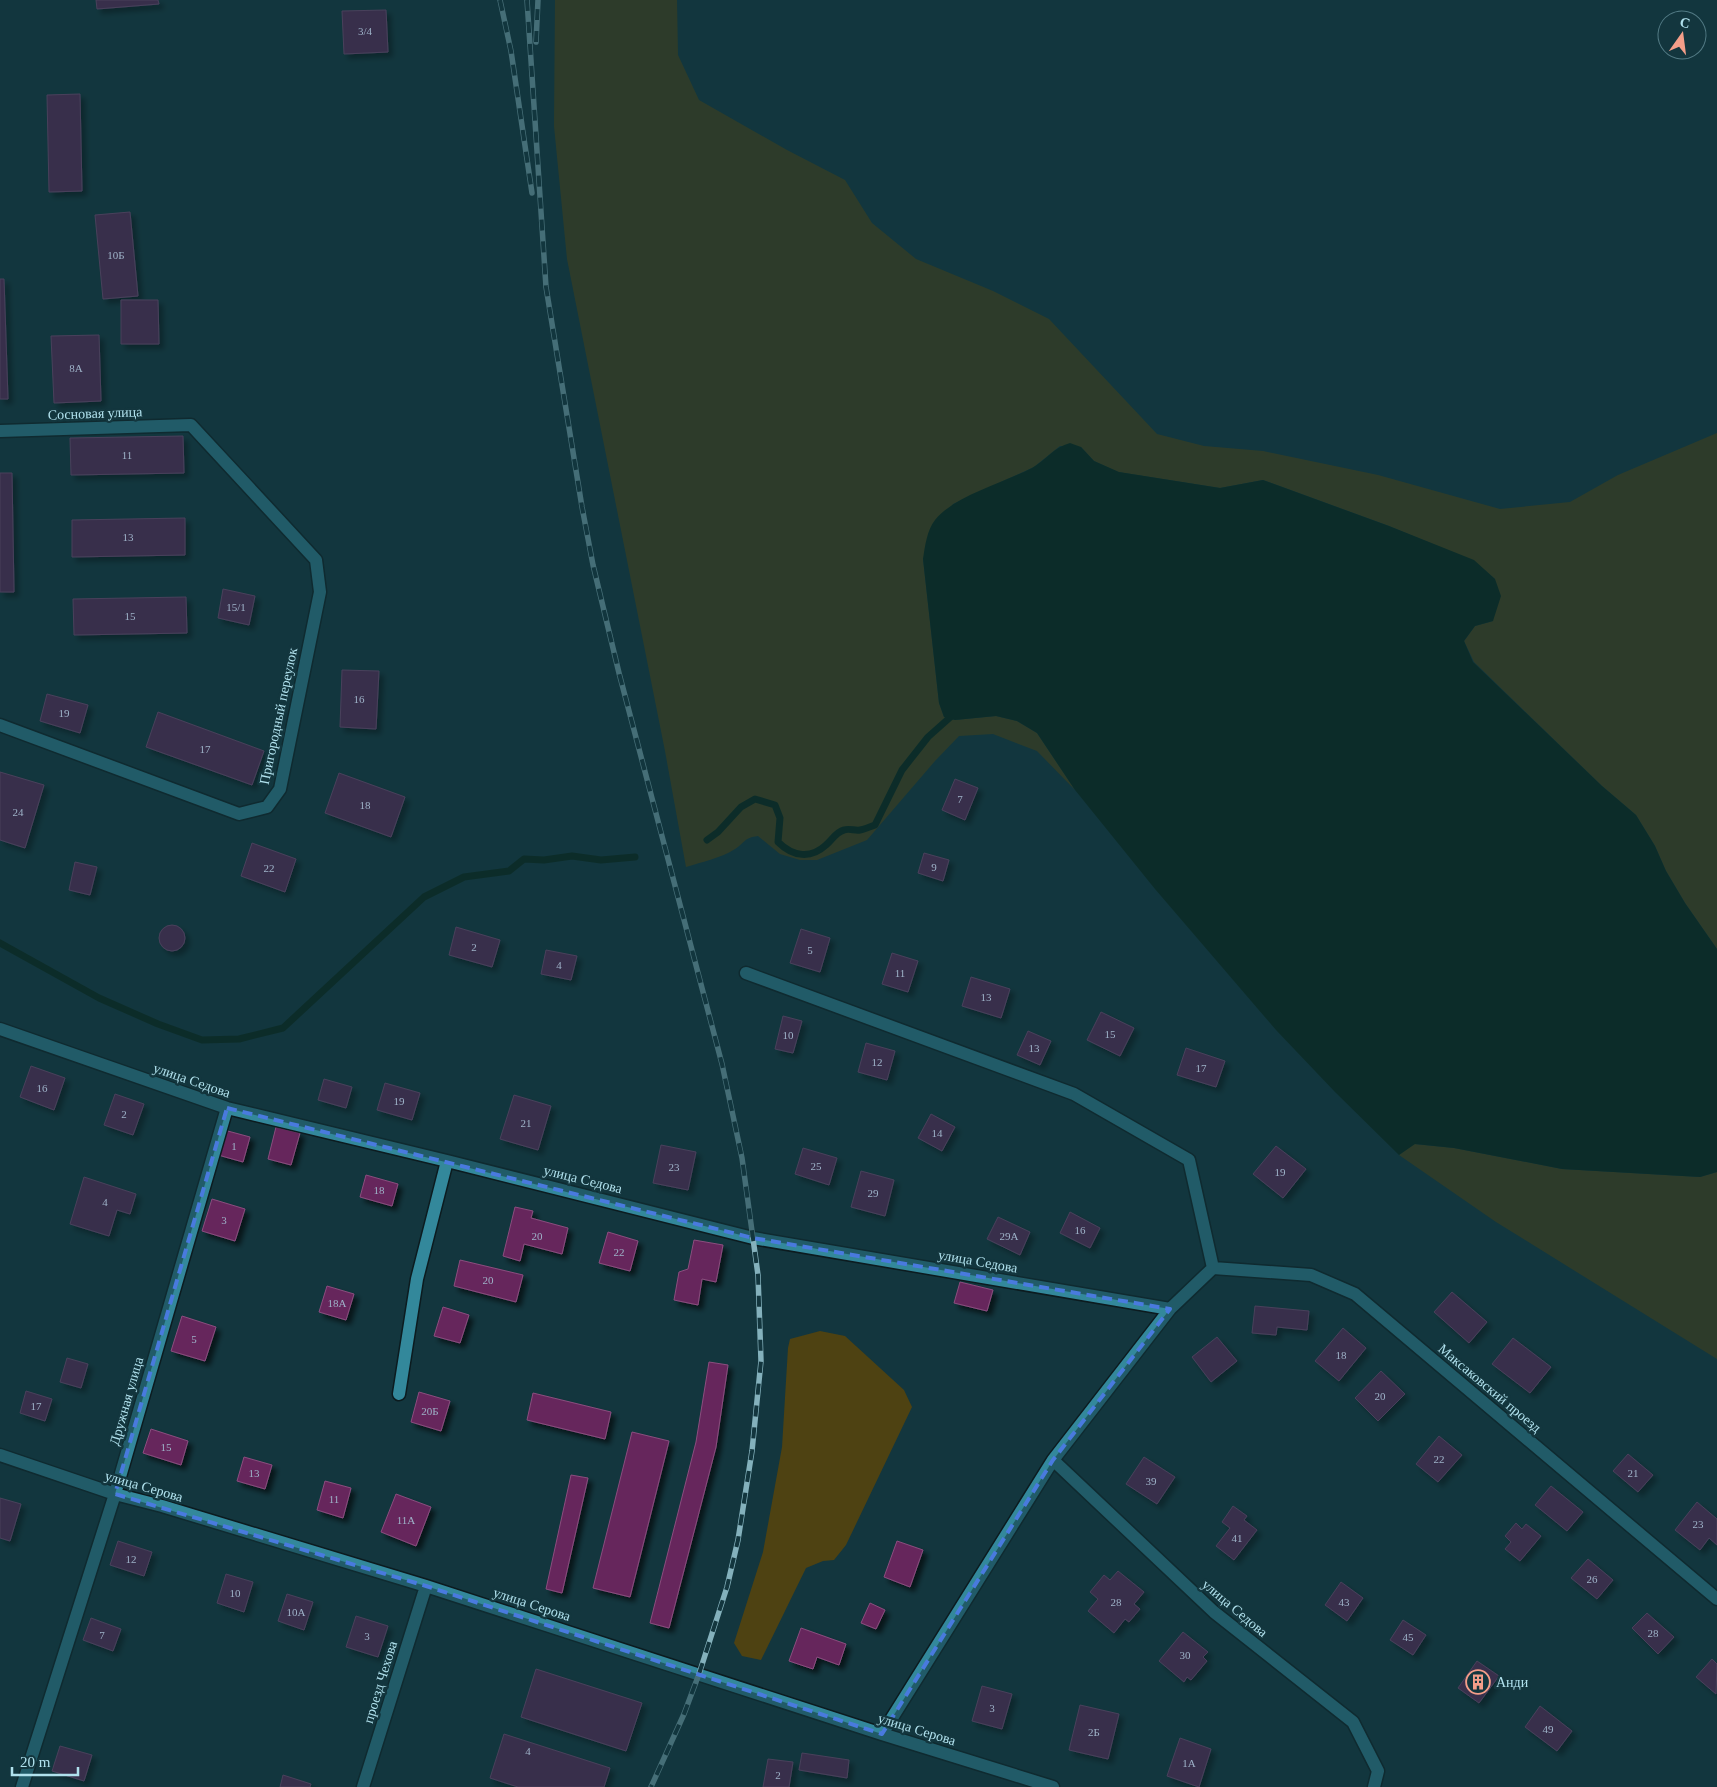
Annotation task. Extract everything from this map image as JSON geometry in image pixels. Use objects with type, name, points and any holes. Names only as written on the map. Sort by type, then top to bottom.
[{"type":"street","name":"Сосновая улица","points":[[0,431],[191,425]]},
{"type":"street","name":"Пригородный переулок","points":[[0,725],[239,814],[267,807],[280,790],[320,592],[316,560],[191,425]]},
{"type":"street","points":[[746,973],[1074,1094],[1189,1160],[1213,1268],[1170,1309],[1053,1460],[882,1734]]},
{"type":"street","name":"улица Седова","points":[[0,1029],[227,1108],[753,1238],[1170,1309]]},
{"type":"street","name":"Дружная улица","points":[[22,1787],[115,1494],[227,1108]]},
{"type":"street","points":[[399,1394],[418,1279],[447,1161]]},
{"type":"street","name":"Максаковский проезд","points":[[1213,1268],[1311,1275],[1355,1294],[1717,1600]]},
{"type":"street","name":"улица Серова","points":[[0,1455],[115,1494],[162,1506],[426,1586],[882,1734],[1053,1787]]},
{"type":"street","name":"улица Седова","points":[[1053,1460],[1214,1612],[1353,1722],[1378,1771],[1374,1787]]},
{"type":"street","name":"проезд Чехова","points":[[363,1787],[426,1586]]},
{"type":"highlighted area","points":[[227,1108],[753,1238],[1170,1309],[1053,1460],[882,1734],[426,1586],[115,1494]]},
{"type":"shaded area","points":[[555,0],[677,0],[678,55],[699,100],[787,150],[845,180],[872,223],[916,259],[993,291],[1049,319],[1157,434],[1204,446],[1263,451],[1378,475],[1500,509],[1570,502],[1618,475],[1717,433],[1717,949],[1685,903],[1666,871],[1655,846],[1636,815],[1602,786],[1474,662],[1464,641],[1475,626],[1493,621],[1495,579],[1474,561],[1389,526],[1263,480],[1220,488],[1118,472],[1094,461],[1081,447],[1060,446],[1034,467],[953,504],[923,559],[939,703],[944,717],[955,720],[996,716],[1017,721],[1037,733],[1075,790],[1037,751],[993,734],[959,736],[867,840],[817,860],[800,860],[780,854],[758,836],[747,839],[724,855],[686,867],[665,751],[567,259],[554,126]]},
{"type":"shaded area","points":[[1070,443],[1081,447],[1094,461],[1119,472],[1220,488],[1263,480],[1389,526],[1474,560],[1495,579],[1501,596],[1493,621],[1475,626],[1464,641],[1473,662],[1602,786],[1636,815],[1655,846],[1666,871],[1685,903],[1717,949],[1717,1172],[1700,1177],[1562,1169],[1454,1148],[1415,1144],[1399,1155],[1276,1030],[1155,889],[1075,790],[1037,733],[1017,721],[996,716],[955,720],[944,717],[939,703],[923,559],[930,528],[944,511],[954,504],[1032,468],[1059,447]]},
{"type":"shaded area","points":[[1414,1144],[1454,1148],[1562,1169],[1700,1177],[1717,1172],[1717,1359],[1496,1222],[1399,1155]]},
{"type":"shaded area","points":[[820,1331],[845,1336],[904,1390],[912,1407],[846,1545],[834,1560],[823,1561],[806,1568],[761,1660],[742,1656],[734,1643],[763,1552],[782,1447],[790,1339]]},
{"type":"building","points":[[96,0],[158,0],[159,4],[97,9]]},
{"type":"building","points":[[386,10],[388,52],[344,54],[342,11]]},
{"type":"building","points":[[80,94],[82,191],[49,192],[47,95]]},
{"type":"building","points":[[130,212],[138,296],[103,299],[95,215]]},
{"type":"building","points":[[0,279],[4,279],[8,399],[0,399]]},
{"type":"building","points":[[121,300],[158,300],[159,344],[121,344]]},
{"type":"building","points":[[99,335],[101,401],[54,403],[51,336]]},
{"type":"building","points":[[183,436],[184,473],[71,475],[70,438]]},
{"type":"building","points":[[0,473],[12,473],[14,592],[0,592]]},
{"type":"building","points":[[185,518],[185,555],[72,557],[72,520]]},
{"type":"building","points":[[223,589],[255,596],[249,625],[218,618]]},
{"type":"building","points":[[186,597],[187,633],[74,635],[73,599]]},
{"type":"building","points":[[342,670],[379,671],[376,729],[340,727]]},
{"type":"building","points":[[47,694],[88,705],[80,733],[40,721]]},
{"type":"building","points":[[158,712],[264,751],[252,785],[146,747]]},
{"type":"building","points":[[0,772],[44,785],[25,848],[0,840]]},
{"type":"building","points":[[339,773],[405,797],[391,837],[325,813]]},
{"type":"building","points":[[955,779],[978,788],[965,820],[942,810]]},
{"type":"building","points":[[252,843],[296,859],[285,892],[241,876]]},
{"type":"building","points":[[924,853],[949,860],[943,881],[918,873]]},
{"type":"building","points":[[75,862],[97,867],[90,895],[69,890]]},
{"type":"building","points":[[172,925],[181,929],[185,938],[181,947],[172,951],[163,947],[159,938],[163,929]]},
{"type":"building","points":[[456,927],[500,940],[492,967],[449,955]]},
{"type":"building","points":[[801,929],[830,938],[820,972],[790,963]]},
{"type":"building","points":[[546,950],[577,956],[571,980],[541,974]]},
{"type":"building","points":[[892,953],[918,961],[908,992],[882,984]]},
{"type":"building","points":[[971,977],[1010,989],[1001,1018],[962,1006]]},
{"type":"building","points":[[1101,1012],[1134,1028],[1120,1056],[1087,1040]]},
{"type":"building","points":[[783,1016],[802,1021],[793,1053],[775,1049]]},
{"type":"building","points":[[1028,1031],[1051,1041],[1040,1065],[1017,1055]]},
{"type":"building","points":[[866,1043],[895,1051],[887,1080],[858,1072]]},
{"type":"building","points":[[1186,1048],[1225,1061],[1216,1087],[1177,1075]]},
{"type":"building","points":[[31,1066],[65,1078],[54,1110],[20,1097]]},
{"type":"building","points":[[324,1079],[352,1087],[346,1108],[318,1100]]},
{"type":"building","points":[[385,1083],[420,1093],[412,1120],[377,1110]]},
{"type":"building","points":[[115,1094],[144,1104],[133,1135],[104,1125]]},
{"type":"building","points":[[514,1095],[551,1106],[538,1150],[500,1139]]},
{"type":"building","points":[[931,1114],[955,1127],[942,1151],[918,1138]]},
{"type":"building","points":[[276,1127],[300,1133],[291,1165],[268,1159]]},
{"type":"building","points":[[224,1130],[250,1137],[243,1162],[218,1155]]},
{"type":"building","points":[[661,1145],[696,1152],[688,1190],[653,1183]]},
{"type":"building","points":[[1276,1146],[1306,1169],[1283,1198],[1253,1174]]},
{"type":"building","points":[[803,1148],[837,1158],[829,1185],[795,1174]]},
{"type":"building","points":[[861,1171],[894,1180],[885,1216],[851,1207]]},
{"type":"building","points":[[366,1175],[398,1184],[392,1206],[360,1197]]},
{"type":"building","points":[[84,1177],[136,1194],[130,1214],[117,1210],[109,1236],[70,1224]]},
{"type":"building","points":[[212,1199],[245,1209],[235,1241],[202,1231]]},
{"type":"building","points":[[515,1207],[533,1211],[531,1218],[568,1228],[562,1254],[524,1244],[520,1261],[503,1256]]},
{"type":"building","points":[[1070,1212],[1100,1228],[1090,1248],[1060,1233]]},
{"type":"building","points":[[998,1217],[1030,1232],[1020,1255],[987,1239]]},
{"type":"building","points":[[608,1232],[638,1241],[630,1271],[599,1263]]},
{"type":"building","points":[[694,1240],[723,1245],[716,1282],[702,1279],[698,1305],[674,1300],[679,1272],[688,1269]]},
{"type":"building","points":[[460,1260],[523,1275],[516,1302],[454,1286]]},
{"type":"building","points":[[960,1282],[993,1290],[987,1311],[954,1303]]},
{"type":"building","points":[[327,1286],[354,1294],[346,1320],[319,1312]]},
{"type":"building","points":[[1452,1292],[1487,1322],[1469,1343],[1434,1312]]},
{"type":"building","points":[[1255,1306],[1309,1311],[1307,1330],[1277,1327],[1276,1335],[1252,1333]]},
{"type":"building","points":[[443,1307],[469,1315],[460,1343],[434,1336]]},
{"type":"building","points":[[182,1316],[216,1327],[205,1361],[171,1351]]},
{"type":"building","points":[[1343,1328],[1366,1348],[1339,1381],[1315,1361]]},
{"type":"building","points":[[1217,1337],[1237,1361],[1211,1382],[1192,1357]]},
{"type":"building","points":[[1513,1338],[1551,1367],[1530,1393],[1492,1364]]},
{"type":"building","points":[[67,1358],[88,1364],[81,1388],[60,1382]]},
{"type":"building","points":[[709,1362],[728,1365],[716,1447],[669,1628],[650,1623],[696,1442]]},
{"type":"building","points":[[1381,1371],[1405,1394],[1378,1421],[1355,1398]]},
{"type":"building","points":[[26,1391],[52,1399],[45,1421],[20,1413]]},
{"type":"building","points":[[419,1392],[450,1401],[441,1431],[411,1422]]},
{"type":"building","points":[[533,1393],[611,1412],[605,1439],[527,1420]]},
{"type":"building","points":[[151,1429],[188,1441],[181,1465],[143,1453]]},
{"type":"building","points":[[632,1432],[669,1441],[630,1597],[593,1588]]},
{"type":"building","points":[[1439,1436],[1462,1455],[1438,1482],[1416,1464]]},
{"type":"building","points":[[1628,1454],[1653,1475],[1638,1492],[1613,1471]]},
{"type":"building","points":[[244,1457],[272,1465],[265,1489],[237,1481]]},
{"type":"building","points":[[1144,1457],[1175,1477],[1157,1504],[1126,1484]]},
{"type":"building","points":[[571,1475],[588,1478],[562,1593],[546,1589]]},
{"type":"building","points":[[325,1481],[351,1488],[343,1518],[317,1510]]},
{"type":"building","points":[[1551,1486],[1583,1512],[1567,1531],[1535,1505]]},
{"type":"building","points":[[396,1494],[431,1507],[416,1546],[381,1532]]},
{"type":"building","points":[[0,1498],[21,1504],[10,1541],[0,1538]]},
{"type":"building","points":[[1697,1502],[1717,1519],[1717,1545],[1709,1538],[1700,1550],[1675,1530]]},
{"type":"building","points":[[1233,1506],[1247,1516],[1244,1520],[1257,1530],[1234,1560],[1216,1546],[1230,1528],[1222,1522]]},
{"type":"building","points":[[1516,1523],[1522,1529],[1526,1524],[1541,1536],[1520,1561],[1505,1549],[1511,1542],[1505,1536]]},
{"type":"building","points":[[118,1541],[152,1552],[144,1576],[110,1565]]},
{"type":"building","points":[[897,1541],[923,1550],[910,1587],[884,1577]]},
{"type":"building","points":[[1588,1559],[1613,1580],[1597,1599],[1571,1578]]},
{"type":"building","points":[[1118,1571],[1144,1592],[1134,1604],[1140,1609],[1129,1622],[1125,1619],[1114,1633],[1088,1611],[1098,1599],[1090,1592],[1104,1575],[1110,1580]]},
{"type":"building","points":[[226,1574],[253,1582],[244,1612],[217,1603]]},
{"type":"building","points":[[1341,1582],[1363,1598],[1347,1621],[1325,1605]]},
{"type":"building","points":[[287,1594],[313,1602],[304,1630],[278,1621]]},
{"type":"building","points":[[870,1603],[885,1610],[876,1629],[861,1623]]},
{"type":"building","points":[[1647,1613],[1674,1637],[1658,1654],[1632,1628]]},
{"type":"building","points":[[356,1616],[388,1626],[378,1657],[346,1647]]},
{"type":"building","points":[[91,1618],[121,1629],[113,1651],[83,1640]]},
{"type":"building","points":[[1403,1620],[1426,1635],[1413,1655],[1390,1640]]},
{"type":"building","points":[[801,1628],[846,1644],[839,1665],[817,1657],[813,1669],[789,1661]]},
{"type":"building","points":[[1183,1632],[1208,1652],[1203,1657],[1207,1661],[1191,1680],[1187,1677],[1184,1682],[1159,1661]]},
{"type":"building","points":[[1712,1659],[1717,1664],[1716,1694],[1696,1677]]},
{"type":"building","name":"Анди","points":[[1477,1661],[1499,1676],[1479,1703],[1458,1688]]},
{"type":"building","points":[[536,1669],[642,1703],[626,1751],[521,1717]]},
{"type":"building","points":[[982,1686],[1012,1694],[1002,1729],[972,1721]]},
{"type":"building","points":[[1080,1705],[1119,1714],[1108,1759],[1069,1750]]},
{"type":"building","points":[[1540,1706],[1572,1731],[1557,1751],[1525,1727]]},
{"type":"building","points":[[504,1734],[610,1768],[604,1787],[518,1787],[490,1778]]},
{"type":"building","points":[[1180,1738],[1211,1749],[1199,1787],[1167,1776]]},
{"type":"building","points":[[60,1746],[92,1755],[84,1781],[52,1771]]},
{"type":"building","points":[[802,1753],[849,1760],[847,1778],[799,1770]]},
{"type":"building","points":[[768,1759],[793,1762],[789,1787],[763,1787]]},
{"type":"building","points":[[283,1775],[311,1784],[310,1787],[280,1787]]},
{"type":"waterway","points":[[707,840],[718,832],[741,807],[755,799],[775,805],[780,818],[778,842],[796,853],[814,853],[826,845],[839,832],[848,829],[860,830],[875,825],[902,770],[928,737],[955,713]]},
{"type":"waterway","points":[[0,943],[99,998],[158,1024],[202,1040],[239,1039],[283,1028],[424,897],[464,877],[509,871],[524,859],[544,860],[572,856],[601,860],[635,857]]},
{"type":"railway","points":[[500,0],[511,51],[532,193]]},
{"type":"railway","points":[[527,0],[546,287],[582,507],[593,565],[619,673],[722,1064],[742,1158],[758,1275],[761,1361],[752,1451],[738,1540],[727,1587],[699,1674],[684,1714],[651,1787]]},
{"type":"railway","points":[[536,42],[538,0]]},
{"type":"place","name":"Анди","points":[[1478,1682]]}]
